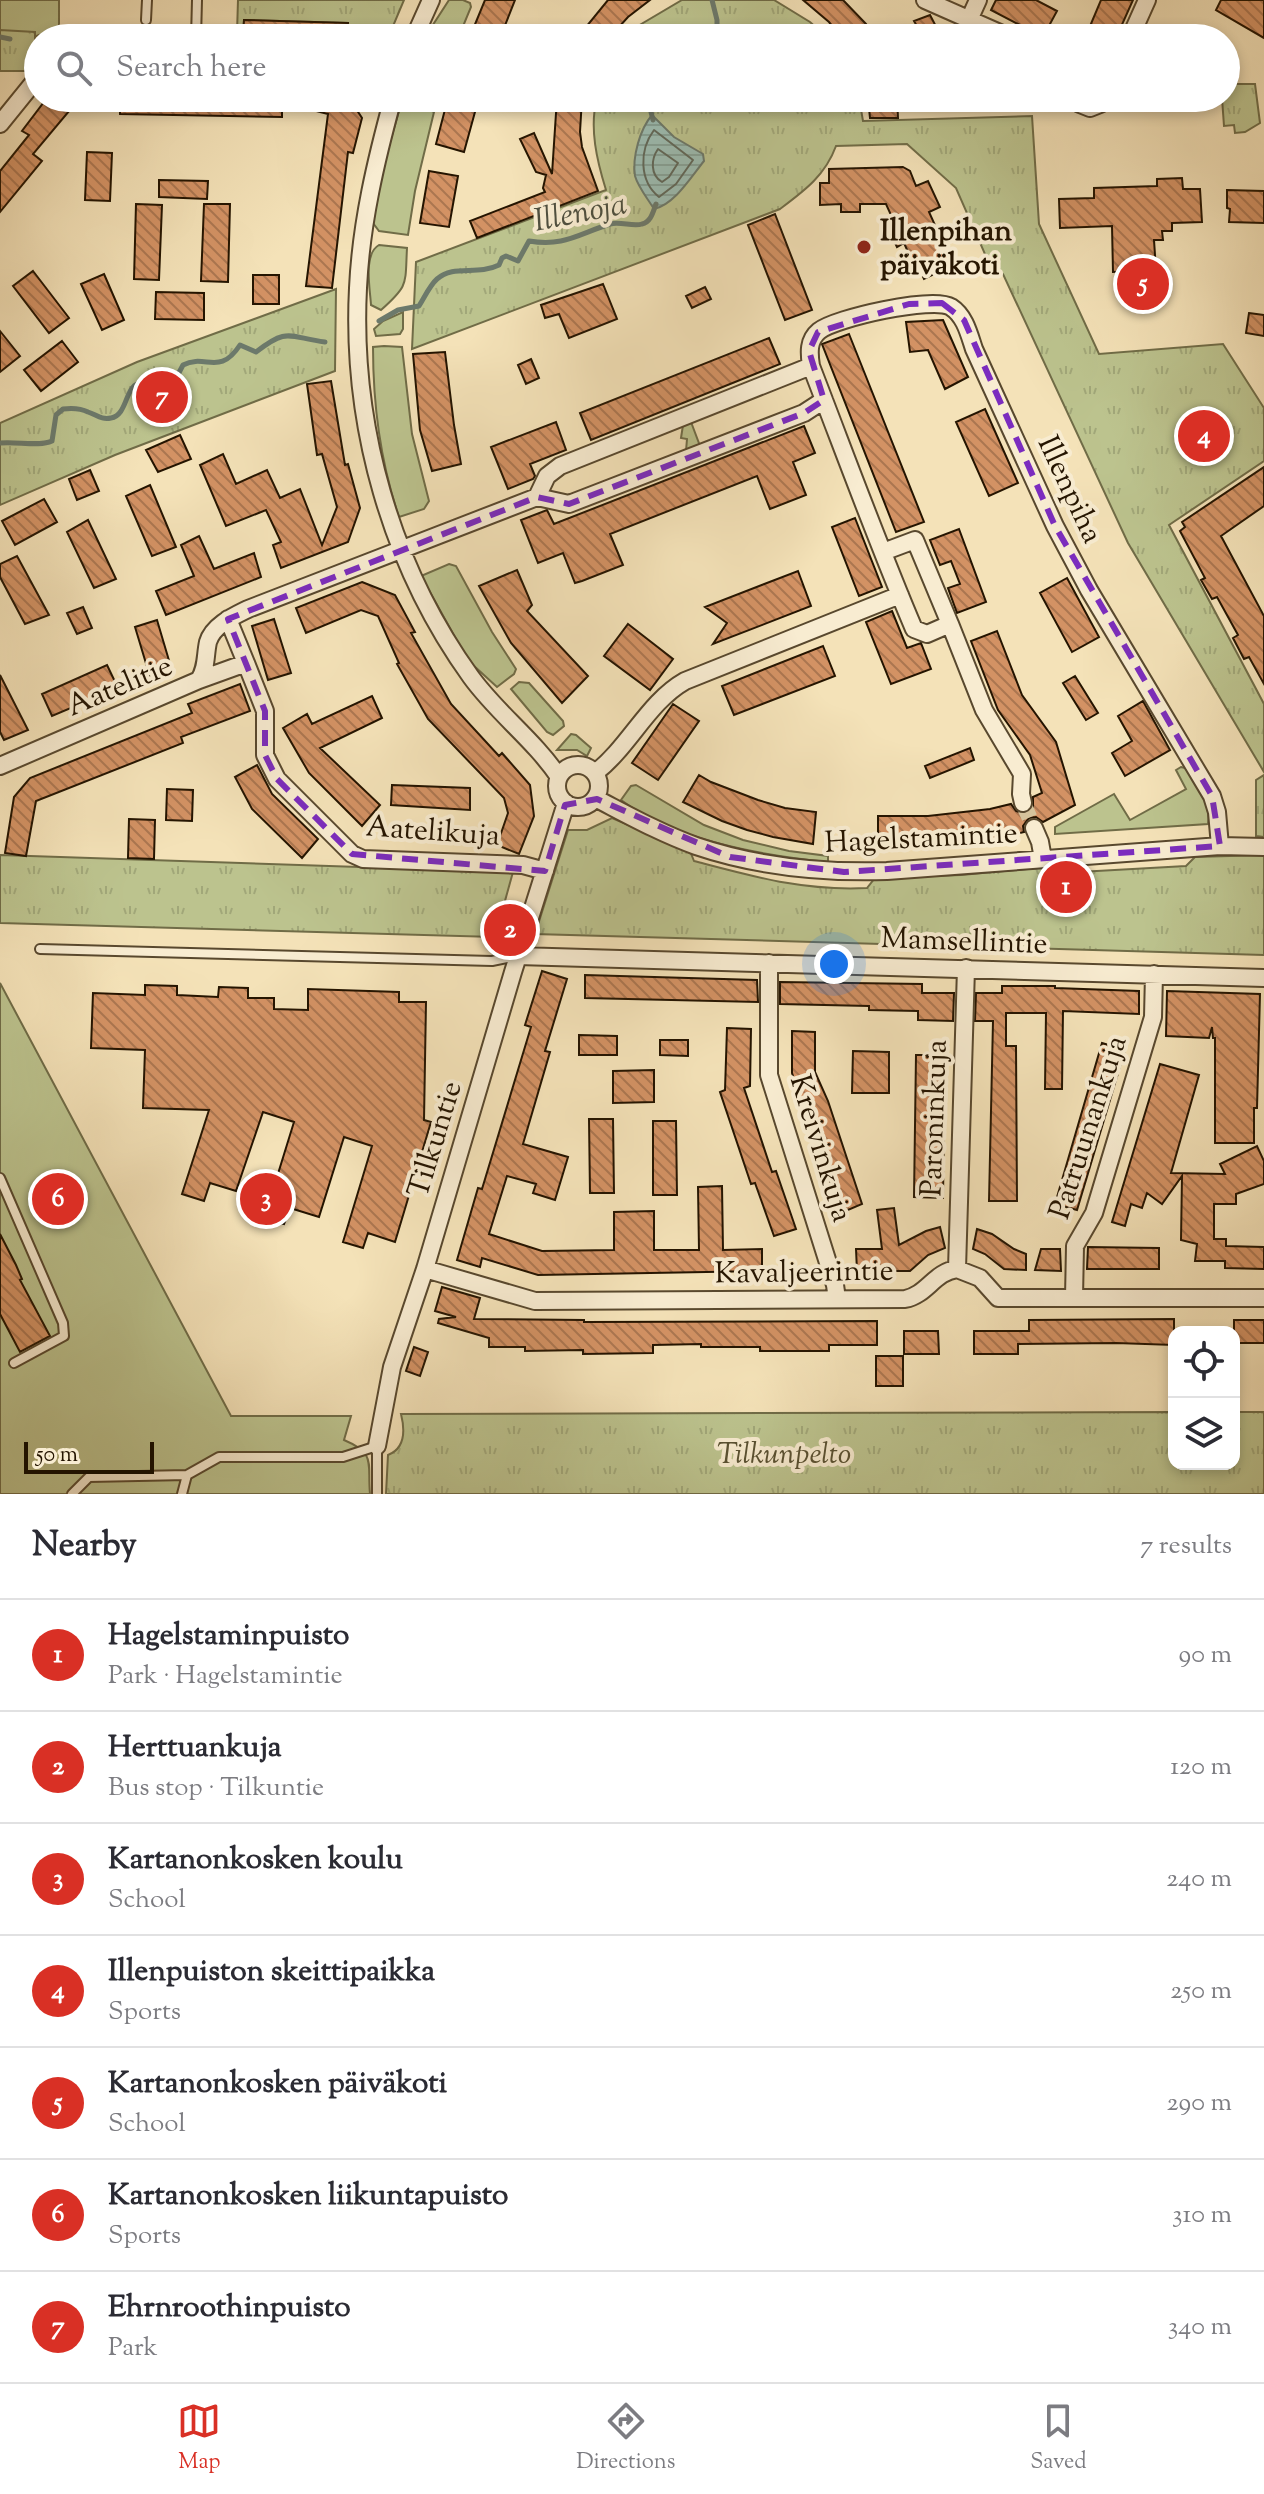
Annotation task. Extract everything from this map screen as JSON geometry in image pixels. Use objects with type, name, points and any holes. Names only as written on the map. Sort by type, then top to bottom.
[{"type":"street","points":[[420,24],[431,0]]},
{"type":"street","points":[[925,0],[978,24]]},
{"type":"street","points":[[969,20],[978,0]]},
{"type":"street","points":[[1136,24],[1147,0]]},
{"type":"street","points":[[0,124],[24,94]]},
{"type":"street","points":[[389,112],[373,175],[358,287],[357,344],[373,457],[391,525],[401,549],[436,622],[471,678],[546,757],[559,777],[559,794],[566,803],[578,807],[595,798],[599,786],[595,773],[576,765],[563,771],[559,777]]},
{"type":"street","name":"Illenpiha","points":[[811,366],[811,343],[818,332],[831,325],[909,304],[942,303],[953,308],[964,320],[974,349],[1055,526],[1089,590],[1212,796],[1217,812],[1220,846]]},
{"type":"street","points":[[537,497],[547,476],[560,466],[811,366],[914,629],[927,634],[950,624]]},
{"type":"street","points":[[228,619],[537,497],[569,504],[804,413],[824,400]]},
{"type":"street","points":[[883,552],[915,540],[984,710],[1022,774],[1023,803]]},
{"type":"street","points":[[595,773],[621,750],[672,688],[900,595]]},
{"type":"street","name":"Aatelikuja","points":[[228,619],[265,711],[265,755],[277,779],[352,854],[363,859],[523,865],[545,871]]},
{"type":"street","name":"Aatelitie","points":[[0,766],[199,680],[206,665],[209,640],[228,619]]},
{"type":"street","points":[[199,680],[246,663]]},
{"type":"street","name":"Hagelstamintie","points":[[595,798],[631,818],[730,857],[790,868],[844,872],[1220,846],[1264,847]]},
{"type":"street","name":"Tilkuntie","points":[[377,1446],[392,1367],[425,1269],[566,803]]},
{"type":"street","points":[[1034,828],[1043,859]]},
{"type":"street","name":"Mamsellintie","points":[[518,956],[1264,978]]},
{"type":"street","name":"Kreivinkuja","points":[[769,963],[769,1075],[837,1299]]},
{"type":"street","name":"Paroninkuja","points":[[957,1269],[966,968]]},
{"type":"street","name":"Patruunankuja","points":[[1074,1298],[1075,1246],[1094,1213],[1153,1017],[1154,974]]},
{"type":"street","name":"Kavaljeerintie","points":[[425,1269],[535,1301],[914,1297],[936,1276],[957,1269]]},
{"type":"street","points":[[957,1269],[980,1278],[998,1298],[1264,1298]]},
{"type":"lane","points":[[146,20],[147,0]]},
{"type":"lane","points":[[196,24],[197,0]]},
{"type":"lane","points":[[40,949],[492,961],[518,956]]},
{"type":"lane","points":[[0,1178],[65,1333],[14,1363]]},
{"type":"lane","points":[[72,1494],[89,1477],[187,1475],[219,1457],[343,1457],[377,1446]]},
{"type":"lane","name":"Tilkuntie","points":[[377,1446],[377,1494]]},
{"type":"lane","points":[[182,1494],[187,1475]]},
{"type":"highlighted area","points":[[942,303],[964,320],[1055,526],[1212,796],[1220,846],[844,872],[730,857],[597,799],[565,805],[545,871],[352,854],[277,779],[265,755],[265,711],[228,619],[537,497],[569,504],[804,413],[824,400],[809,351],[818,332],[909,304]]},
{"type":"green space","points":[[0,0],[59,0],[59,24],[24,24],[24,41],[0,50]]},
{"type":"green space","points":[[238,0],[404,0],[394,24],[244,20],[244,24],[237,24]]},
{"type":"green space","points":[[449,0],[470,3],[464,24],[434,24]]},
{"type":"green space","points":[[682,0],[774,0],[812,24],[641,24]]},
{"type":"green space","points":[[0,30],[24,31],[24,71],[0,71]]},
{"type":"green space","points":[[1240,84],[1255,84],[1260,123],[1245,132],[1235,133],[1234,125],[1224,126],[1223,112],[1240,112]]},
{"type":"green space","points":[[399,112],[434,112],[408,235],[379,231],[373,223],[383,167]]},
{"type":"green space","points":[[595,112],[861,112],[863,121],[1032,116],[1039,224],[1099,354],[1223,344],[1264,408],[1264,461],[1169,525],[1264,704],[1264,772],[1128,543],[1003,274],[992,270],[956,188],[907,144],[836,146],[820,174],[780,209],[412,349],[416,262],[606,190],[594,133]]},
{"type":"green space","points":[[379,245],[407,248],[404,284],[381,310],[371,305],[369,281],[369,263],[374,249]]},
{"type":"green space","points":[[336,289],[335,371],[115,455],[0,505],[0,423],[137,362]]},
{"type":"green space","points":[[403,312],[400,334],[376,336],[374,329],[383,321]]},
{"type":"green space","points":[[373,347],[402,347],[412,434],[429,501],[424,509],[399,517],[382,454],[374,391]]},
{"type":"green space","points":[[691,422],[700,446],[686,451],[687,439],[681,438],[683,425]]},
{"type":"green space","points":[[449,564],[456,566],[516,669],[497,687],[473,665],[461,648],[421,576]]},
{"type":"green space","points":[[519,682],[529,683],[563,721],[564,726],[553,735],[547,732],[511,689]]},
{"type":"green space","points":[[571,734],[591,748],[587,756],[577,750],[557,750]]},
{"type":"green space","points":[[1181,767],[1189,769],[1203,795],[1208,809],[1208,824],[1055,834],[1055,827],[1114,794],[1130,820],[1186,789],[1176,770]]},
{"type":"green space","points":[[1264,775],[1264,837],[1256,836],[1256,780]]},
{"type":"green space","points":[[636,785],[704,825],[743,840],[828,856],[828,862],[720,844],[667,826],[621,800],[631,786]]},
{"type":"green space","points":[[612,818],[690,851],[694,861],[759,877],[822,887],[867,888],[875,878],[961,875],[1071,865],[1079,872],[1186,866],[1195,857],[1264,855],[1264,955],[535,934],[568,830],[587,830]]},
{"type":"green space","points":[[0,855],[513,872],[495,937],[0,923]]},
{"type":"green space","points":[[0,983],[231,1416],[351,1416],[344,1440],[366,1455],[370,1494],[0,1494]]},
{"type":"green space","name":"Tilkunpelto","points":[[1168,1412],[1168,1470],[1240,1470],[1240,1412],[1264,1412],[1264,1494],[386,1494],[388,1455],[398,1448],[403,1438],[401,1414]]},
{"type":"water","points":[[652,115],[674,137],[703,154],[704,161],[676,196],[654,209],[638,184],[634,168],[641,135]]},
{"type":"building","points":[[485,0],[515,0],[506,24],[475,24]]},
{"type":"building","points":[[608,0],[650,0],[622,24],[588,24]]},
{"type":"building","points":[[803,0],[843,0],[866,24],[831,24]]},
{"type":"building","points":[[996,0],[1036,0],[1057,11],[1050,24],[1018,24],[991,10]]},
{"type":"building","points":[[1101,0],[1133,0],[1122,24],[1091,24]]},
{"type":"building","points":[[1221,0],[1264,0],[1264,38],[1216,10]]},
{"type":"building","points":[[930,15],[935,24],[916,24],[914,21]]},
{"type":"building","points":[[244,20],[348,23],[348,24],[244,24]]},
{"type":"building","points":[[36,112],[68,112],[33,154],[42,161],[0,212],[0,171],[29,135],[22,131]]},
{"type":"building","points":[[282,112],[282,117],[120,114]]},
{"type":"building","points":[[320,112],[358,112],[362,118],[353,153],[348,152],[332,288],[306,286],[328,114]]},
{"type":"building","points":[[444,112],[475,112],[464,152],[436,144]]},
{"type":"building","points":[[556,112],[581,112],[582,147],[598,191],[477,238],[470,221],[545,192],[546,175],[536,172],[520,139],[534,133],[552,174]]},
{"type":"building","points":[[869,112],[898,112],[898,118],[870,118]]},
{"type":"building","points":[[87,152],[112,153],[110,201],[85,200]]},
{"type":"building","points":[[903,167],[910,171],[916,186],[928,181],[940,207],[929,212],[953,265],[924,279],[919,268],[916,270],[904,243],[897,247],[889,230],[896,226],[886,204],[860,204],[860,212],[841,212],[841,204],[820,205],[820,183],[829,183],[829,169]]},
{"type":"building","points":[[429,171],[458,176],[449,227],[420,223]]},
{"type":"building","points":[[1182,178],[1183,189],[1200,189],[1202,222],[1172,223],[1172,231],[1162,231],[1163,240],[1154,240],[1156,270],[1113,272],[1112,226],[1060,228],[1059,199],[1094,198],[1094,188],[1157,186],[1157,179]]},
{"type":"building","points":[[159,180],[208,181],[207,199],[159,197]]},
{"type":"building","points":[[1227,190],[1264,191],[1264,223],[1229,222]]},
{"type":"building","points":[[136,204],[162,205],[159,280],[134,279]]},
{"type":"building","points":[[204,204],[230,204],[228,282],[201,281]]},
{"type":"building","points":[[775,214],[812,310],[785,320],[748,225]]},
{"type":"building","points":[[33,271],[69,318],[49,333],[13,286]]},
{"type":"building","points":[[104,274],[124,320],[102,330],[81,284]]},
{"type":"building","points":[[253,275],[279,275],[279,304],[253,304]]},
{"type":"building","points":[[603,284],[617,319],[569,338],[559,314],[545,318],[541,305]]},
{"type":"building","points":[[705,287],[711,299],[692,308],[686,296]]},
{"type":"building","points":[[156,292],[204,293],[204,320],[155,319]]},
{"type":"building","points":[[1249,313],[1264,315],[1264,336],[1246,333]]},
{"type":"building","points":[[943,320],[968,377],[945,389],[928,350],[910,352],[906,322]]},
{"type":"building","points":[[0,331],[20,356],[0,372]]},
{"type":"building","points":[[849,334],[924,522],[896,532],[822,344]]},
{"type":"building","points":[[769,338],[780,364],[591,440],[580,413]]},
{"type":"building","points":[[62,341],[78,362],[41,391],[24,370]]},
{"type":"building","points":[[445,352],[461,464],[432,471],[420,430],[413,354]]},
{"type":"building","points":[[531,359],[539,378],[526,384],[518,365]]},
{"type":"building","points":[[331,381],[345,465],[348,464],[360,508],[348,542],[281,568],[273,545],[281,542],[266,510],[226,526],[200,465],[223,454],[236,484],[267,470],[280,498],[300,489],[322,545],[337,507],[322,454],[317,455],[307,384]]},
{"type":"building","points":[[985,409],[1018,483],[989,496],[956,422]]},
{"type":"building","points":[[556,422],[566,450],[530,464],[535,476],[533,479],[508,489],[491,447]]},
{"type":"building","points":[[804,426],[815,453],[793,462],[806,495],[770,509],[757,476],[610,534],[623,565],[575,583],[563,553],[538,563],[521,520],[547,510],[554,524]]},
{"type":"building","points":[[180,435],[191,459],[158,472],[146,450]]},
{"type":"building","points":[[1264,467],[1264,506],[1221,536],[1264,616],[1264,684],[1249,657],[1244,659],[1233,638],[1238,635],[1217,597],[1212,599],[1201,580],[1205,578],[1180,531],[1185,527],[1182,522]]},
{"type":"building","points":[[90,470],[99,491],[77,500],[69,479]]},
{"type":"building","points":[[150,485],[176,547],[152,556],[126,496]]},
{"type":"building","points":[[44,499],[57,522],[15,545],[2,521]]},
{"type":"building","points":[[855,518],[882,587],[859,596],[832,527]]},
{"type":"building","points":[[88,520],[116,579],[94,588],[67,532]]},
{"type":"building","points":[[959,529],[986,602],[957,613],[948,588],[960,584],[951,561],[940,565],[930,540]]},
{"type":"building","points":[[199,536],[214,569],[254,553],[261,577],[166,615],[156,591],[194,576],[181,545]]},
{"type":"building","points":[[17,556],[49,615],[25,624],[0,577],[0,564]]},
{"type":"building","points":[[517,570],[532,605],[527,611],[588,676],[562,703],[511,643],[479,586]]},
{"type":"building","points":[[798,571],[811,606],[713,644],[727,623],[705,607]]},
{"type":"building","points":[[1067,578],[1099,637],[1072,652],[1040,593]]},
{"type":"building","points":[[362,582],[395,595],[415,632],[411,633],[451,704],[530,785],[534,816],[519,854],[497,845],[508,813],[504,798],[428,719],[397,664],[378,616],[361,610],[306,633],[296,608]]},
{"type":"building","points":[[83,607],[92,628],[77,634],[67,613]]},
{"type":"building","points":[[892,611],[907,648],[921,643],[931,669],[891,684],[866,622]]},
{"type":"building","points":[[274,619],[291,673],[268,680],[252,626]]},
{"type":"building","points":[[157,620],[173,674],[151,680],[135,627]]},
{"type":"building","points":[[628,624],[673,659],[650,690],[604,656]]},
{"type":"building","points":[[997,631],[1022,695],[1056,742],[1075,805],[1043,822],[1036,817],[1029,818],[1023,826],[1024,832],[996,839],[930,846],[878,846],[878,816],[928,816],[1011,804],[1016,811],[1025,814],[1033,807],[1033,797],[1042,793],[1030,755],[998,710],[971,641]]},
{"type":"building","points":[[823,646],[835,676],[734,715],[722,686]]},
{"type":"building","points":[[107,665],[118,688],[52,716],[42,694]]},
{"type":"building","points":[[0,675],[28,730],[4,740],[0,732]]},
{"type":"building","points":[[1075,676],[1098,713],[1086,720],[1063,683]]},
{"type":"building","points":[[240,684],[250,711],[181,737],[183,743],[36,801],[26,856],[5,853],[14,797],[30,778],[192,713],[188,704]]},
{"type":"building","points":[[372,696],[382,718],[320,748],[380,805],[362,826],[309,773],[283,728],[307,714],[312,724]]},
{"type":"building","points":[[1143,701],[1170,750],[1125,776],[1112,753],[1132,741],[1118,716]]},
{"type":"building","points":[[673,704],[699,721],[658,780],[632,763]]},
{"type":"building","points":[[970,748],[974,760],[930,778],[925,766]]},
{"type":"building","points":[[257,765],[272,794],[318,839],[302,858],[252,809],[235,777]]},
{"type":"building","points":[[699,775],[758,800],[816,812],[813,844],[747,830],[683,802]]},
{"type":"building","points":[[392,785],[470,788],[470,810],[391,805]]},
{"type":"building","points":[[167,789],[193,790],[192,821],[166,820]]},
{"type":"building","points":[[129,819],[155,820],[154,859],[128,858]]},
{"type":"building","points":[[542,971],[567,979],[545,1051],[550,1052],[523,1144],[568,1157],[555,1200],[533,1193],[536,1184],[507,1176],[489,1234],[542,1251],[614,1250],[614,1212],[654,1211],[654,1250],[699,1250],[698,1187],[722,1186],[723,1250],[762,1249],[762,1271],[538,1275],[482,1258],[480,1267],[457,1260],[531,1027],[525,1025]]},
{"type":"building","points":[[585,975],[757,980],[758,1002],[585,998]]},
{"type":"building","points":[[780,982],[922,984],[922,993],[954,993],[953,1021],[918,1020],[918,1011],[869,1010],[869,1006],[780,1004]]},
{"type":"building","points":[[145,985],[177,986],[177,995],[218,997],[219,987],[248,988],[248,998],[274,998],[274,1009],[308,1010],[308,989],[399,992],[399,1002],[426,1002],[424,1120],[431,1122],[395,1242],[368,1233],[363,1248],[343,1242],[372,1146],[344,1137],[319,1217],[290,1208],[284,1224],[264,1219],[294,1122],[263,1112],[236,1191],[210,1183],[204,1201],[182,1194],[209,1110],[143,1108],[145,1050],[91,1048],[93,993],[145,995]]},
{"type":"building","points":[[1002,986],[1139,991],[1139,1014],[1063,1011],[1062,1089],[1045,1089],[1046,1013],[1006,1013],[1006,1046],[1016,1046],[1017,1201],[989,1201],[993,1021],[975,1021],[976,993],[1002,993]]},
{"type":"building","points":[[1167,991],[1260,994],[1254,1143],[1215,1143],[1215,1038],[1212,1027],[1209,1038],[1166,1036]]},
{"type":"building","points":[[727,1028],[751,1029],[750,1086],[744,1088],[772,1172],[776,1171],[796,1229],[774,1236],[755,1183],[751,1184],[720,1092],[725,1090]]},
{"type":"building","points":[[792,1031],[815,1032],[815,1072],[828,1101],[862,1204],[841,1213],[792,1073]]},
{"type":"building","points":[[579,1035],[617,1036],[617,1055],[579,1055]]},
{"type":"building","points":[[660,1040],[688,1040],[688,1056],[660,1055]]},
{"type":"building","points":[[1102,1043],[1125,1050],[1077,1210],[1055,1204]]},
{"type":"building","points":[[853,1051],[889,1052],[889,1093],[852,1093]]},
{"type":"building","points":[[916,1055],[945,1055],[943,1198],[914,1197]]},
{"type":"building","points":[[1160,1064],[1199,1075],[1171,1173],[1225,1174],[1220,1164],[1257,1146],[1264,1161],[1264,1184],[1236,1194],[1236,1204],[1214,1204],[1214,1239],[1226,1239],[1226,1246],[1264,1247],[1264,1269],[1225,1268],[1225,1261],[1195,1261],[1197,1244],[1181,1240],[1182,1176],[1162,1204],[1147,1193],[1142,1208],[1131,1204],[1125,1226],[1112,1222]]},
{"type":"building","points":[[654,1070],[654,1102],[613,1103],[613,1071]]},
{"type":"building","points":[[589,1119],[613,1119],[614,1193],[590,1193]]},
{"type":"building","points":[[653,1121],[676,1121],[677,1195],[653,1195]]},
{"type":"building","points":[[894,1208],[899,1245],[940,1227],[945,1248],[928,1255],[910,1271],[857,1271],[856,1249],[882,1249],[877,1210]]},
{"type":"building","points":[[977,1229],[1026,1254],[1026,1270],[1004,1269],[973,1249]]},
{"type":"building","points":[[0,1234],[50,1336],[20,1352],[0,1314]]},
{"type":"building","points":[[1088,1247],[1159,1248],[1159,1269],[1087,1269]]},
{"type":"building","points":[[1041,1249],[1060,1249],[1061,1271],[1035,1270]]},
{"type":"building","points":[[442,1287],[480,1298],[474,1319],[584,1322],[877,1321],[877,1345],[829,1345],[829,1351],[760,1351],[760,1347],[653,1345],[653,1353],[583,1354],[583,1350],[525,1351],[525,1347],[489,1347],[489,1338],[438,1323],[439,1319],[456,1317],[435,1311]]},
{"type":"building","points":[[1174,1319],[1174,1326],[1168,1326],[1168,1345],[1018,1344],[1018,1354],[974,1354],[974,1331],[1029,1331],[1029,1320]]},
{"type":"building","points":[[1234,1320],[1264,1320],[1264,1343],[1240,1343],[1240,1326],[1234,1326]]},
{"type":"building","points":[[904,1331],[938,1331],[939,1354],[904,1354]]},
{"type":"building","points":[[414,1347],[428,1352],[420,1376],[406,1371]]},
{"type":"building","points":[[876,1356],[903,1356],[903,1386],[876,1386]]},
{"type":"waterway","name":"Illenoja","points":[[712,0],[717,24]]},
{"type":"waterway","points":[[0,37],[10,39]]},
{"type":"waterway","name":"Illenoja","points":[[651,112],[653,120]]},
{"type":"waterway","name":"Illenoja","points":[[379,321],[398,310],[419,306],[437,279],[451,272],[491,268],[499,265],[506,256],[518,261],[529,241],[562,241],[614,223],[642,224],[650,219],[656,204]]},
{"type":"waterway","name":"Illenoja","points":[[0,443],[41,444],[52,441],[56,415],[63,409],[79,409],[102,418],[117,416],[137,384],[146,383],[166,392],[183,365],[225,360],[240,345],[256,352],[282,337],[295,336],[325,342]]},
{"type":"tunnel","points":[[1023,803],[1034,828]]},
{"type":"place","name":"Illenpihan päiväkoti","points":[[864,247]]},
{"type":"place","name":"Kartanonkosken päiväkoti","points":[[1143,284]]},
{"type":"place","name":"Ehrnroothinpuisto","points":[[162,397]]},
{"type":"place","name":"Illenpuiston skeittipaikka","points":[[1204,436]]},
{"type":"place","name":"Hagelstaminpuisto","points":[[1066,887]]},
{"type":"place","name":"Herttuankuja","points":[[510,930]]},
{"type":"place","name":"Kartanonkosken liikuntapuisto","points":[[58,1199]]},
{"type":"place","name":"Kartanonkosken koulu","points":[[266,1199]]}]
